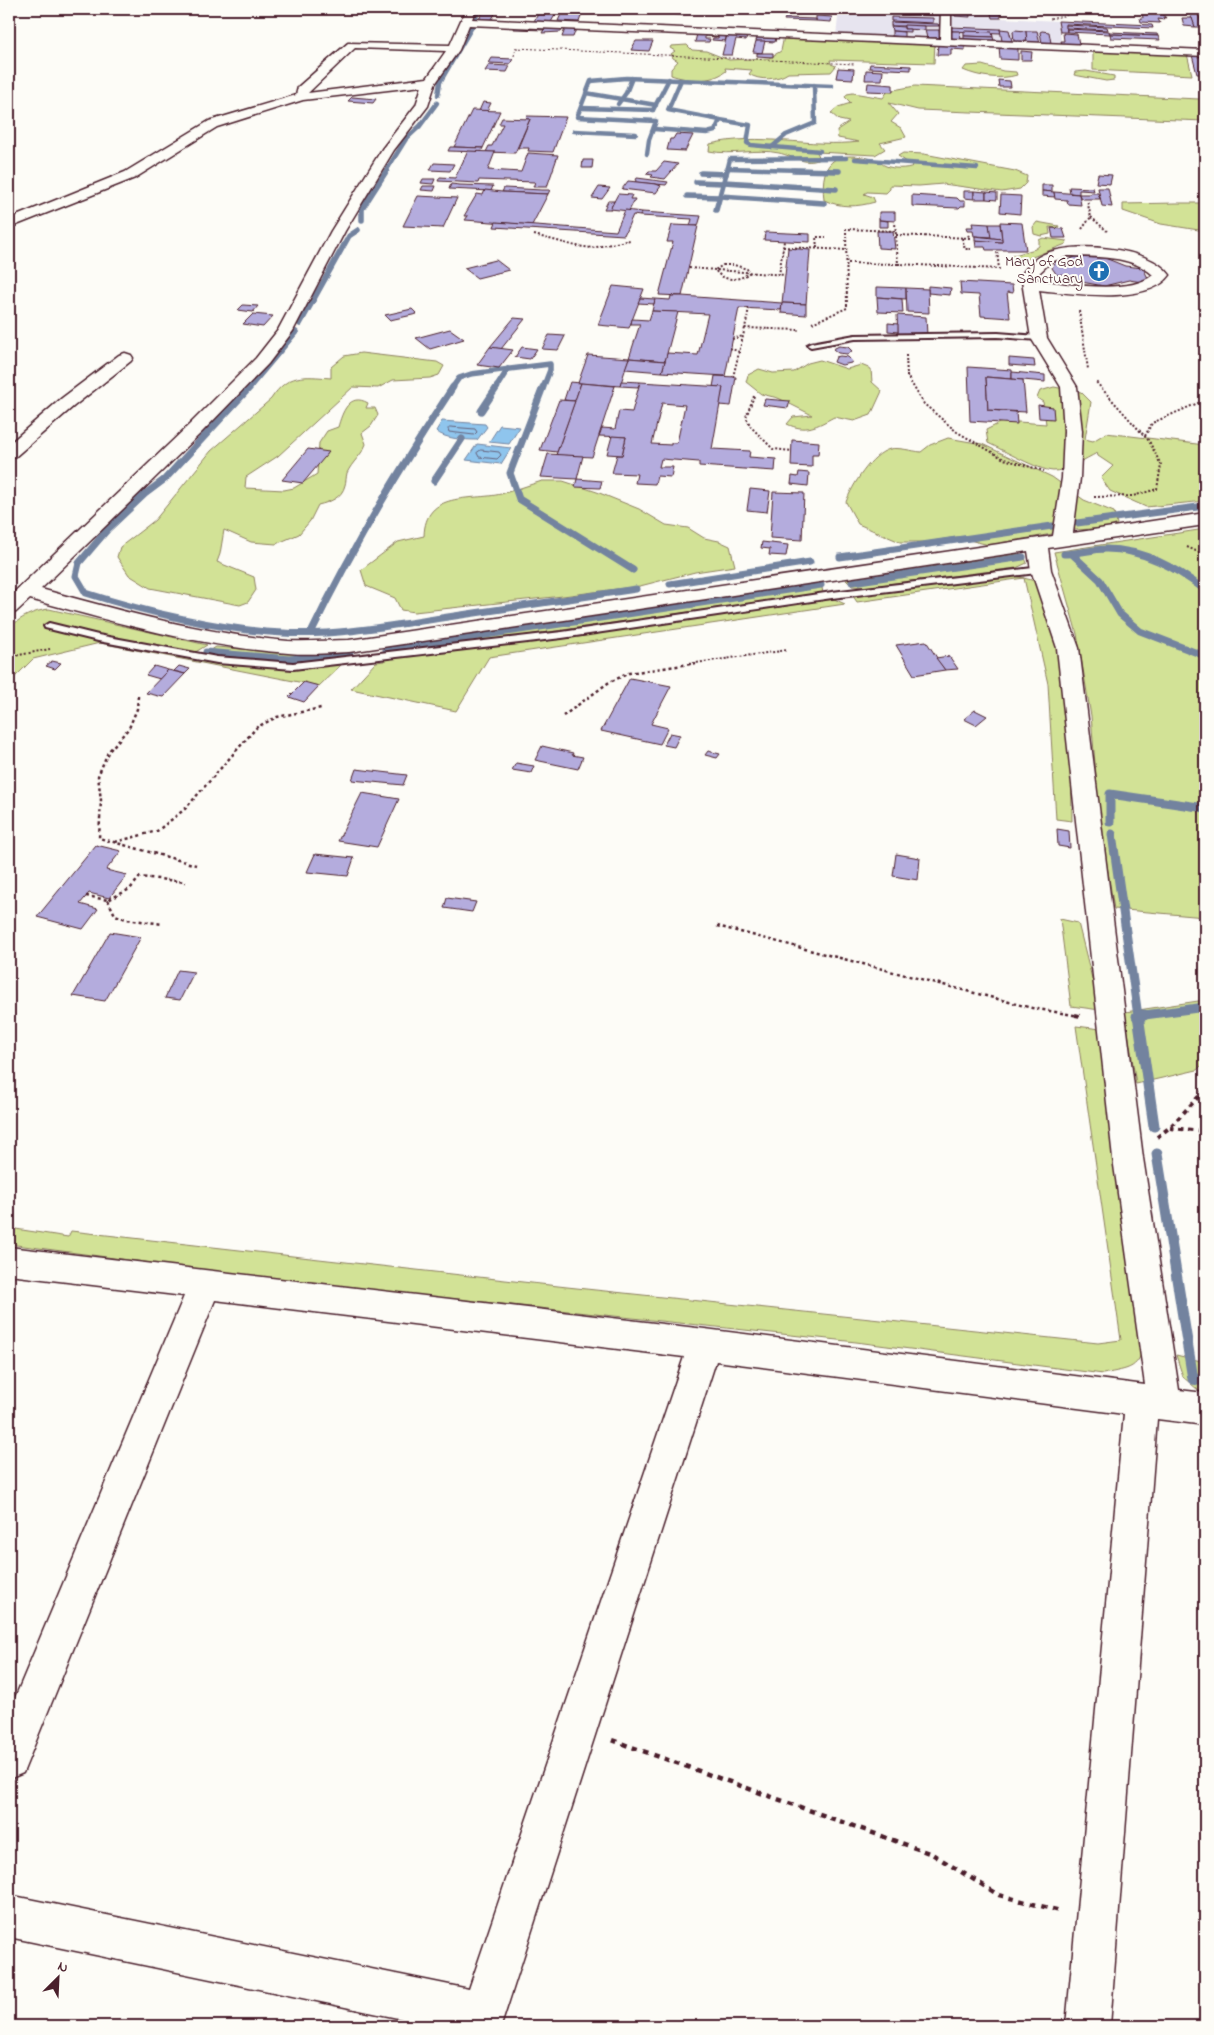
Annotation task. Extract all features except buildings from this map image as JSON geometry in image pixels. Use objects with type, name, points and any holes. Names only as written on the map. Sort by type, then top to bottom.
[{"type":"street","points":[[945,41],[946,9]]},
{"type":"street","points":[[9,608],[196,428],[262,361],[285,331],[338,231],[388,149],[422,106],[431,81],[453,48],[468,16],[1205,53]]},
{"type":"street","points":[[302,97],[302,90],[352,45],[453,48]]},
{"type":"street","points":[[9,224],[130,175],[213,124],[302,97],[431,81]]},
{"type":"street","points":[[1030,284],[1079,289],[1130,289],[1153,283],[1159,280],[1162,275],[1158,269],[1149,264],[1128,258],[1092,252],[1068,252],[1051,255],[1040,260],[1029,275],[1030,284],[1039,338],[1069,387],[1073,431],[1071,478],[1068,498],[1050,541],[1041,570],[1068,648],[1128,1158],[1153,1401],[1097,1922],[1088,2026]]},
{"type":"street","points":[[9,453],[68,402],[125,358]]},
{"type":"street","points":[[26,592],[134,621],[219,638],[290,647],[349,646],[1205,519]]},
{"type":"street","points":[[9,1261],[705,1344],[1205,1408]]},
{"type":"street","points":[[9,1759],[205,1284]]},
{"type":"street","points":[[9,1916],[481,2020],[705,1344]]},
{"type":"lane","points":[[811,345],[855,337],[998,335],[1039,338]]},
{"type":"lane","points":[[49,626],[98,638],[217,660],[293,666],[562,635],[832,595],[1041,570]]},
{"type":"path","points":[[1050,20],[1094,9]]},
{"type":"path","points":[[516,48],[855,64]]},
{"type":"path","points":[[1079,233],[1091,217],[1087,201]]},
{"type":"path","points":[[895,222],[898,264]]},
{"type":"path","points":[[811,324],[847,308],[848,262],[846,229],[895,231]]},
{"type":"path","points":[[534,235],[576,246],[592,248],[630,240]]},
{"type":"path","points":[[896,235],[970,238],[968,235]]},
{"type":"path","points":[[817,248],[816,237],[826,237]]},
{"type":"path","points":[[962,238],[965,249],[971,249]]},
{"type":"path","points":[[779,274],[784,241]]},
{"type":"path","points":[[783,247],[847,250]]},
{"type":"path","points":[[848,262],[999,269],[997,251]]},
{"type":"path","points":[[716,270],[723,265],[734,264],[744,267],[749,272]]},
{"type":"path","points":[[688,268],[785,275]]},
{"type":"path","points":[[716,270],[719,275],[731,279],[744,277],[749,272]]},
{"type":"path","points":[[1079,289],[1079,316],[1089,374]]},
{"type":"path","points":[[733,377],[748,308]]},
{"type":"path","points":[[796,330],[803,327]]},
{"type":"path","points":[[745,328],[805,331]]},
{"type":"path","points":[[732,339],[743,336]]},
{"type":"path","points":[[904,337],[906,376],[924,404],[957,432],[1004,459],[1071,478]]},
{"type":"path","points":[[730,348],[739,352]]},
{"type":"path","points":[[1068,498],[1133,496],[1157,489],[1161,465],[1145,436],[1095,380]]},
{"type":"path","points":[[754,396],[746,417],[751,427],[773,449],[792,451]]},
{"type":"path","points":[[1145,436],[1152,423],[1205,400]]},
{"type":"path","points":[[1187,547],[1205,555]]},
{"type":"path","points":[[563,716],[608,683],[629,673],[788,650]]},
{"type":"path","points":[[138,696],[137,709],[129,728],[108,752],[98,776],[101,800],[99,838],[196,865]]},
{"type":"path","points":[[115,842],[157,831],[185,809],[257,727],[277,716],[321,708]]},
{"type":"path","points":[[86,896],[108,900],[130,889],[140,876],[186,882]]},
{"type":"path","points":[[108,900],[116,915],[126,919],[163,924]]},
{"type":"path","points":[[717,926],[1032,1008],[1112,1021]]},
{"type":"path","points":[[1128,1158],[1170,1128],[1205,1090]]},
{"type":"path","points":[[1170,1128],[1205,1131]]},
{"type":"path","points":[[578,1728],[932,1854],[999,1895],[1097,1922]]},
{"type":"shaded area","points":[[883,9],[940,9],[942,39],[836,35],[839,10],[882,13]]},
{"type":"shaded area","points":[[950,9],[999,9],[1001,18],[1058,21],[1062,45],[950,39]]},
{"type":"green space","points":[[784,36],[935,42],[934,63],[830,60],[831,64],[836,66],[831,72],[788,73],[768,79],[758,78],[749,74],[752,70],[725,68],[726,71],[720,75],[699,80],[671,75],[671,69],[678,61],[671,54],[675,51],[670,48],[671,46],[687,45],[692,50],[706,51],[729,60],[769,58],[781,51]]},
{"type":"green space","points":[[1093,50],[1187,54],[1192,75],[1093,70]]},
{"type":"green space","points":[[982,65],[1003,71],[1016,72],[1017,75],[1011,77],[990,77],[963,70],[966,66]]},
{"type":"green space","points":[[1086,71],[1114,76],[1114,80],[1106,81],[1074,75],[1075,72]]},
{"type":"green space","points":[[915,86],[1199,99],[1205,101],[1205,121],[918,110],[889,103],[898,114],[891,122],[901,128],[906,137],[880,143],[885,149],[875,155],[817,152],[820,159],[804,161],[770,152],[726,153],[709,151],[710,144],[747,139],[822,143],[859,142],[838,138],[837,130],[849,122],[839,120],[831,113],[838,107],[851,103],[845,97],[847,94],[853,93],[883,98],[888,91]]},
{"type":"green space","points":[[903,153],[924,154],[1015,171],[1027,176],[1026,183],[1020,189],[1002,192],[943,184],[919,186],[890,185],[890,189],[886,193],[867,192],[864,194],[873,197],[875,202],[868,204],[843,205],[824,200],[823,186],[825,174],[828,166],[834,160],[852,156],[876,160],[892,168],[913,166],[898,156]]},
{"type":"green space","points":[[1205,203],[1205,231],[1161,224],[1123,211],[1123,204]]},
{"type":"green space","points":[[1037,222],[1059,226],[1058,228],[1049,227],[1050,234],[1041,236],[1034,234],[1033,227]]},
{"type":"green space","points":[[1043,238],[1067,241],[1066,244],[1017,263],[1011,256],[1035,249],[1039,246],[1039,240]]},
{"type":"green space","points":[[361,353],[437,362],[444,366],[439,375],[430,378],[393,380],[378,388],[353,387],[278,456],[246,477],[245,488],[284,490],[294,488],[317,474],[319,443],[327,431],[338,427],[344,410],[351,402],[361,400],[368,403],[366,408],[375,408],[378,415],[371,426],[362,433],[366,444],[347,473],[341,493],[335,499],[318,505],[310,521],[299,534],[276,544],[251,542],[224,530],[217,562],[254,577],[256,590],[248,602],[240,605],[150,588],[129,575],[117,557],[120,547],[155,520],[211,451],[290,380],[304,377],[331,378],[331,367],[344,356]]},
{"type":"green space","points":[[820,360],[847,369],[861,365],[871,369],[872,382],[882,391],[871,415],[854,421],[834,417],[811,427],[794,427],[787,424],[793,417],[812,415],[778,398],[761,394],[746,382],[748,375],[759,369],[773,373],[794,372],[808,363]]},
{"type":"green space","points":[[1054,387],[1081,392],[1091,402],[1085,439],[1093,441],[1106,433],[1205,445],[1205,501],[1146,507],[1110,491],[1101,478],[1113,466],[1098,456],[1097,453],[1069,467],[1053,471],[1030,464],[988,443],[986,430],[1004,421],[1046,424],[1043,402],[1037,398],[1040,391]]},
{"type":"green space","points":[[948,438],[982,444],[1052,477],[1084,500],[1114,512],[1117,524],[1109,528],[1075,530],[989,545],[957,537],[926,542],[900,542],[858,524],[846,502],[863,471],[876,457],[890,449],[921,452],[930,445]]},
{"type":"green space","points":[[542,481],[563,481],[597,492],[639,509],[666,525],[688,528],[704,538],[719,541],[730,546],[735,566],[695,572],[640,586],[414,612],[401,610],[395,598],[366,586],[361,570],[398,542],[424,536],[426,521],[432,511],[441,504],[464,498],[501,494]]},
{"type":"green space","points":[[1205,529],[1205,917],[1114,909],[1100,822],[1091,716],[1077,634],[1054,552]]},
{"type":"green space","points":[[1017,554],[1024,555],[1027,563],[1016,568],[864,587],[852,586],[846,580]]},
{"type":"green space","points":[[1016,576],[1024,578],[857,602],[853,596]]},
{"type":"green space","points":[[1024,578],[1039,582],[1061,660],[1071,730],[1072,821],[1056,819],[1048,684]]},
{"type":"green space","points":[[821,582],[823,593],[464,644],[405,656],[555,638],[832,598],[845,604],[489,657],[456,711],[351,689],[376,662],[384,661],[384,647]]},
{"type":"green space","points":[[49,609],[207,645],[189,656],[296,668],[342,664],[319,686],[100,643],[33,659],[9,683],[9,628],[28,615]]},
{"type":"green space","points":[[216,647],[287,653],[344,652],[350,654],[346,659],[291,664],[203,655]]},
{"type":"green space","points":[[1060,919],[1078,923],[1100,1010],[1071,1006]]},
{"type":"green space","points":[[1205,1000],[1205,1062],[1197,1070],[1136,1084],[1125,1012]]},
{"type":"green space","points":[[1076,1026],[1101,1029],[1145,1340],[1140,1357],[1132,1366],[1113,1372],[1103,1374],[856,1342],[279,1280],[9,1244],[9,1228],[68,1237],[71,1231],[567,1287],[1098,1343],[1121,1340]]},
{"type":"green space","points":[[1176,1355],[1205,1362],[1205,1396],[1183,1377]]},
{"type":"water","points":[[442,421],[485,424],[487,427],[477,440],[467,440],[444,436],[436,431]]},
{"type":"water","points":[[500,425],[520,427],[509,444],[489,442]]},
{"type":"water","points":[[477,444],[511,448],[501,464],[466,460]]},
{"type":"waterway","points":[[475,20],[479,9]]},
{"type":"waterway","points":[[438,95],[440,82],[473,25]]},
{"type":"waterway","points":[[586,93],[591,81],[632,78]]},
{"type":"waterway","points":[[622,99],[632,78]]},
{"type":"waterway","points":[[632,78],[669,80]]},
{"type":"waterway","points":[[656,105],[669,80]]},
{"type":"waterway","points":[[669,80],[681,80]]},
{"type":"waterway","points":[[681,80],[814,85]]},
{"type":"waterway","points":[[681,80],[668,110],[720,120]]},
{"type":"waterway","points":[[772,147],[786,135],[815,123],[814,85]]},
{"type":"waterway","points":[[814,85],[832,86]]},
{"type":"waterway","points":[[586,93],[622,99]]},
{"type":"waterway","points":[[586,93],[577,117],[656,121],[649,140],[647,154]]},
{"type":"waterway","points":[[618,104],[622,99]]},
{"type":"waterway","points":[[622,99],[656,105]]},
{"type":"waterway","points":[[386,171],[406,139],[420,126],[437,103]]},
{"type":"waterway","points":[[581,108],[653,110],[656,105]]},
{"type":"waterway","points":[[654,129],[707,133],[715,131],[720,120]]},
{"type":"waterway","points":[[720,120],[750,125],[747,143],[772,147]]},
{"type":"waterway","points":[[574,131],[636,134]]},
{"type":"waterway","points":[[772,147],[820,151]]},
{"type":"waterway","points":[[727,171],[730,159],[846,158]]},
{"type":"waterway","points":[[855,159],[977,168]]},
{"type":"waterway","points":[[728,168],[839,171],[793,170]]},
{"type":"waterway","points":[[362,220],[362,209],[387,170]]},
{"type":"waterway","points":[[726,174],[727,170]]},
{"type":"waterway","points":[[701,173],[726,174]]},
{"type":"waterway","points":[[716,210],[726,174]]},
{"type":"waterway","points":[[696,182],[723,183]]},
{"type":"waterway","points":[[724,182],[836,189]]},
{"type":"waterway","points":[[687,196],[719,197]]},
{"type":"waterway","points":[[720,196],[824,203]]},
{"type":"waterway","points":[[300,324],[349,236],[358,230]]},
{"type":"waterway","points":[[249,388],[296,332]]},
{"type":"waterway","points":[[508,369],[550,364],[550,370],[543,388]]},
{"type":"waterway","points":[[452,388],[459,378],[471,374],[508,369]]},
{"type":"waterway","points":[[496,388],[508,369]]},
{"type":"waterway","points":[[250,387],[165,479],[145,494],[108,529],[79,563],[76,576],[86,593],[133,607],[209,624],[259,631],[303,634],[382,627],[636,589]]},
{"type":"waterway","points":[[311,633],[343,570],[378,508],[453,387]]},
{"type":"waterway","points":[[481,411],[497,387]]},
{"type":"waterway","points":[[543,387],[510,473],[519,499],[633,570]]},
{"type":"waterway","points":[[434,481],[462,439]]},
{"type":"waterway","points":[[1077,523],[1205,506]]},
{"type":"waterway","points":[[840,557],[1052,526]]},
{"type":"waterway","points":[[1064,554],[1106,549],[1133,552],[1171,567],[1205,590]]},
{"type":"waterway","points":[[1073,555],[1100,580],[1120,614],[1140,631],[1205,656]]},
{"type":"waterway","points":[[852,582],[1023,557]]},
{"type":"waterway","points":[[670,584],[810,562]]},
{"type":"waterway","points":[[386,650],[821,585]]},
{"type":"waterway","points":[[206,652],[289,659],[350,654]]},
{"type":"waterway","points":[[1110,822],[1110,794],[1205,808]]},
{"type":"waterway","points":[[1112,834],[1138,1016]]},
{"type":"waterway","points":[[1138,1016],[1205,1007]]},
{"type":"waterway","points":[[1138,1016],[1144,1015]]},
{"type":"waterway","points":[[1138,1016],[1154,1126]]},
{"type":"waterway","points":[[1157,1154],[1193,1379],[1205,1381]]},
{"type":"place","name":"Mary of God Sanctuary","points":[[1099,271]]}]
